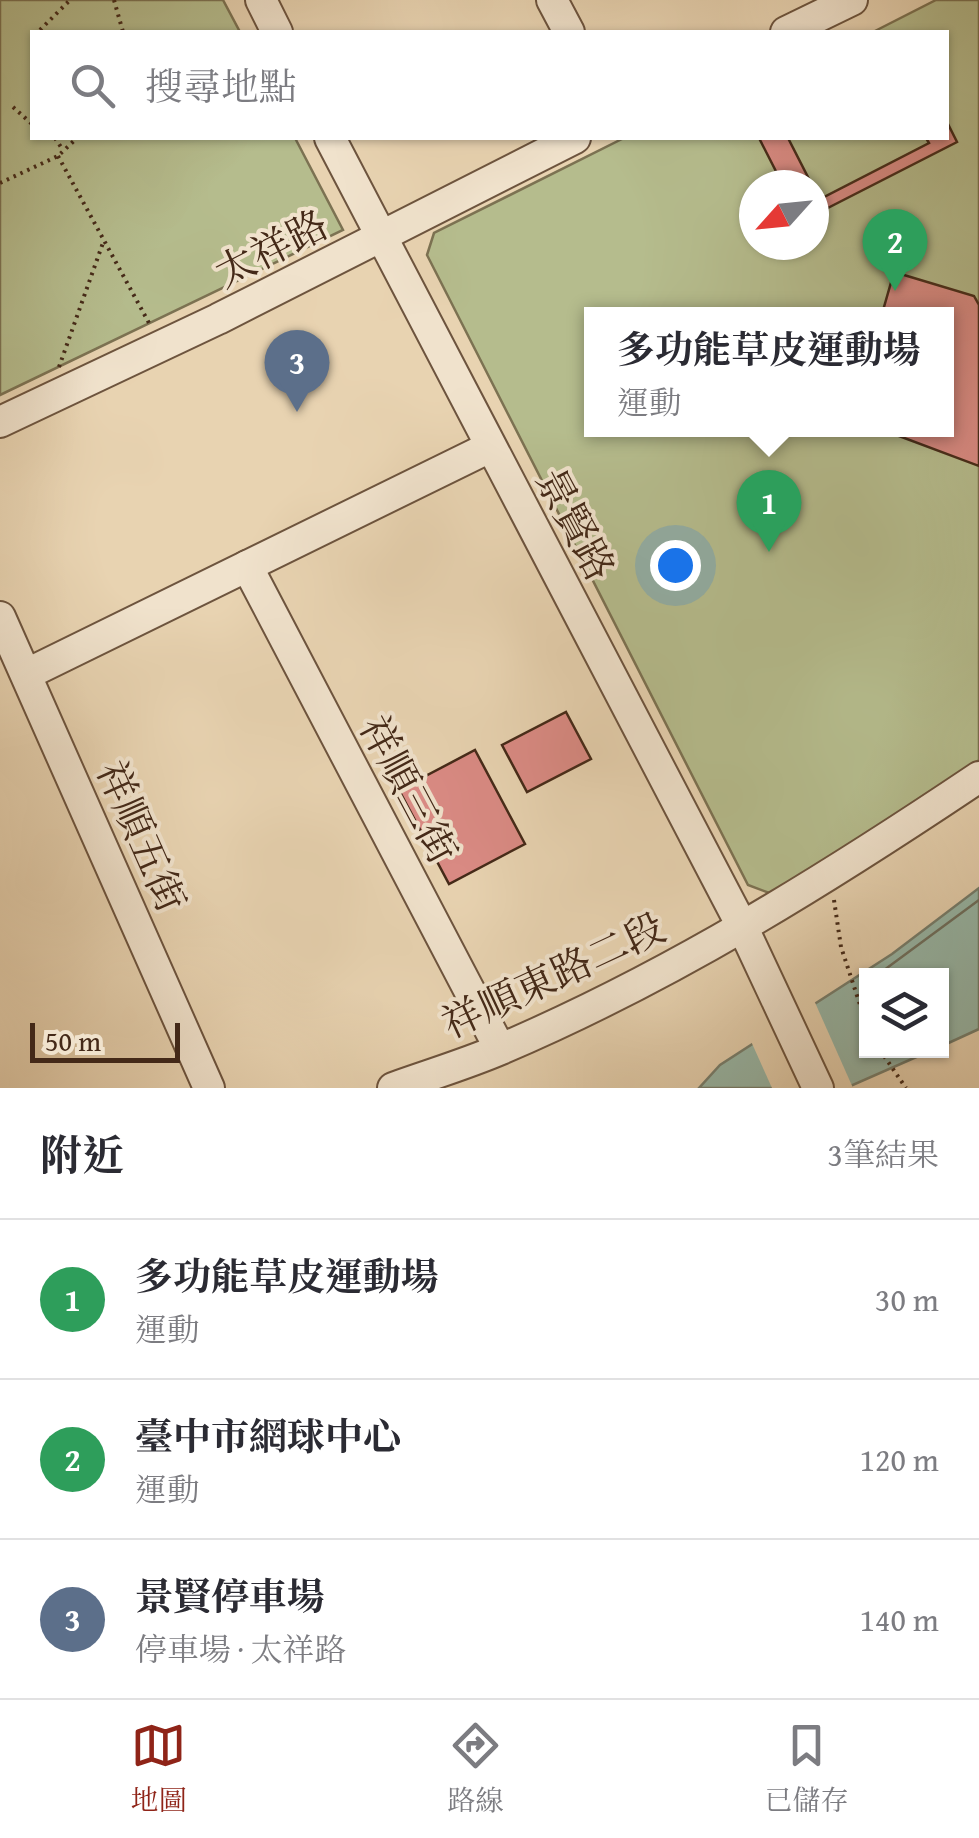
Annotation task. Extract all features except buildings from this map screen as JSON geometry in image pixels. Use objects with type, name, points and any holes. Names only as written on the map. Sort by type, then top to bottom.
[{"type":"street","points":[[261,0],[276,30]]},
{"type":"street","points":[[552,0],[568,30]]},
{"type":"street","points":[[789,30],[818,7],[852,0]]},
{"type":"street","name":"景賢路","points":[[331,140],[747,938],[818,1088]]},
{"type":"street","name":"太祥路","points":[[0,422],[380,238],[570,140]]},
{"type":"street","points":[[27,674],[490,447]]},
{"type":"street","name":"祥順三街","points":[[247,566],[500,1049]]},
{"type":"street","name":"祥順五街","points":[[0,617],[209,1088]]},
{"type":"street","name":"祥順東路二段","points":[[393,1088],[500,1049],[643,981],[747,938],[830,876],[979,778]]},
{"type":"path","points":[[40,30],[70,0]]},
{"type":"path","points":[[114,0],[122,30]]},
{"type":"path","points":[[13,107],[30,122]]},
{"type":"path","points":[[56,140],[64,150]]},
{"type":"path","points":[[0,183],[58,156],[75,140]]},
{"type":"path","points":[[58,156],[149,324]]},
{"type":"path","points":[[59,367],[104,240]]},
{"type":"path","points":[[830,876],[841,947],[859,1002]]},
{"type":"path","points":[[885,1058],[906,1088]]},
{"type":"green space","points":[[0,0],[223,0],[239,30],[30,30],[30,140],[296,140],[343,230],[0,395]]},
{"type":"green space","points":[[936,0],[979,0],[979,760],[772,894],[748,885],[427,255],[434,233],[620,140],[949,140],[949,30],[877,30]]},
{"type":"water","points":[[979,888],[979,1029],[949,1043],[949,968],[870,968]]},
{"type":"water","points":[[859,975],[859,1058],[914,1058],[846,1088],[699,1088],[720,1065]]},
{"type":"pier","points":[[813,998],[853,1088],[772,1088],[750,1039]]},
{"type":"place","name":"臺中市網球中心","points":[[895,291]]},
{"type":"place","name":"景賢停車場","points":[[297,412]]},
{"type":"place","name":"多功能草皮運動場","points":[[769,552]]}]
